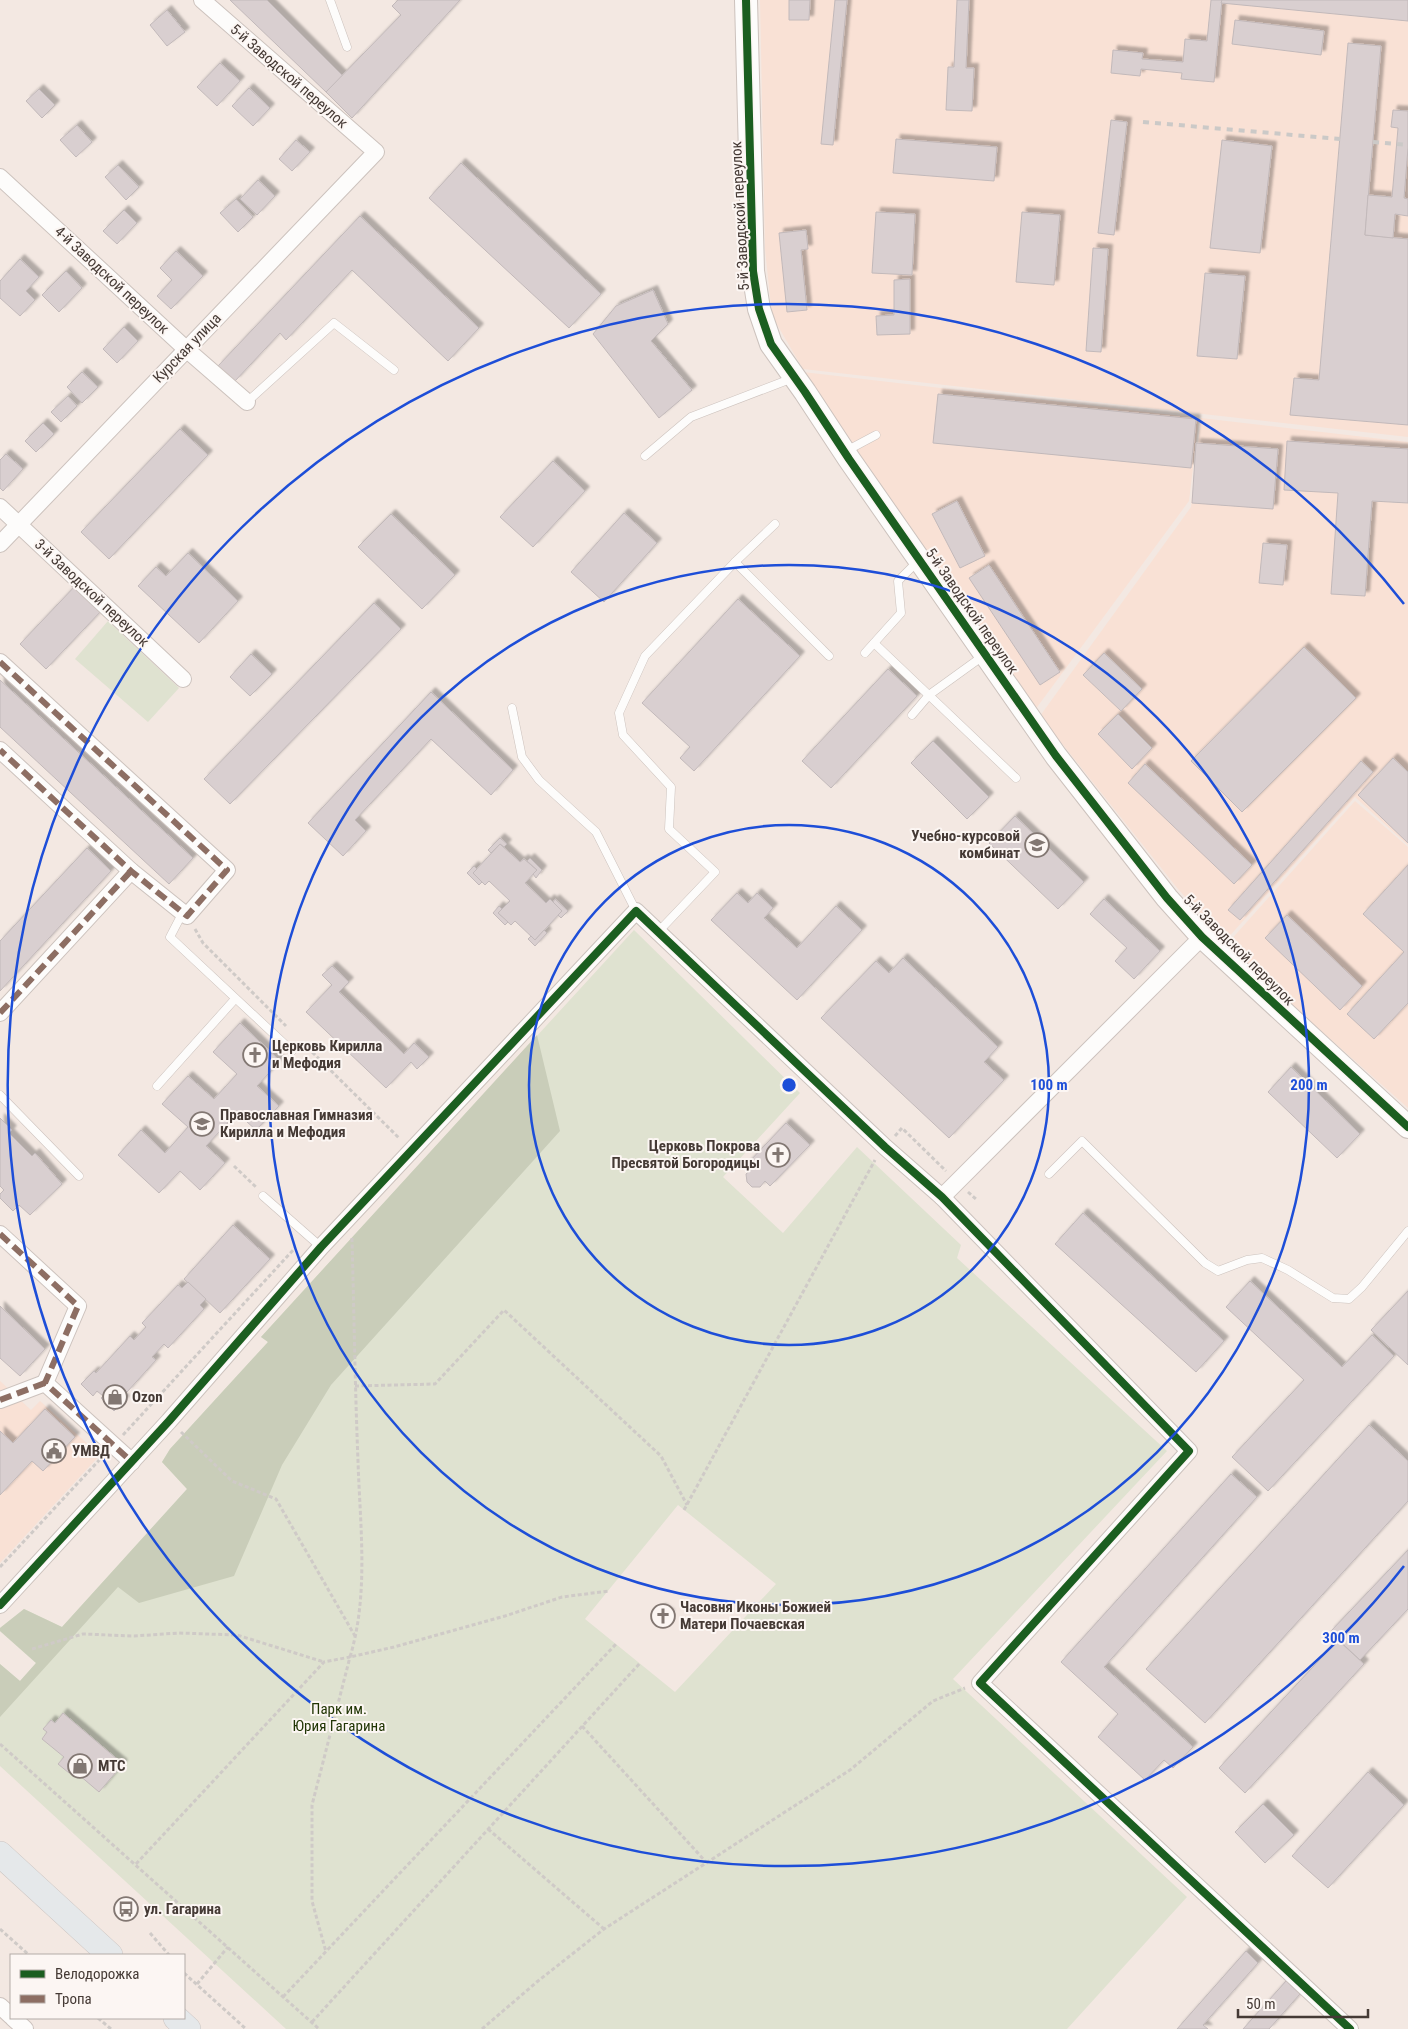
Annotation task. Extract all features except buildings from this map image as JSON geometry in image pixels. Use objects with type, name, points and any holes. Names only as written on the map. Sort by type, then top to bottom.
[{"type":"main road","points":[[0,1854],[109,1954]]},
{"type":"main road","points":[[177,2019],[188,2029]]},
{"type":"street","name":"5-й Заводской переулок","points":[[202,0],[376,152]]},
{"type":"street","name":"5-й Заводской переулок","points":[[746,0],[753,271],[759,309],[771,344],[1056,756],[1167,898],[1202,938],[1408,1127]]},
{"type":"street","name":"Курская улица","points":[[0,544],[376,152]]},
{"type":"street","name":"4-й Заводской переулок","points":[[0,177],[186,349],[247,402]]},
{"type":"street","name":"3-й Заводской переулок","points":[[0,507],[184,679]]},
{"type":"street","points":[[0,662],[227,870],[185,914],[131,871],[0,750]]},
{"type":"street","points":[[0,1013],[131,871]]},
{"type":"street","points":[[0,1605],[169,1422],[321,1246],[636,911],[885,1147],[942,1197],[1189,1451],[980,1683],[1350,2029]]},
{"type":"street","points":[[942,1197],[1202,938]]},
{"type":"street","points":[[0,1234],[78,1306],[45,1382],[0,1400]]},
{"type":"street","points":[[45,1382],[112,1446],[132,1462]]},
{"type":"street","points":[[0,2006],[10,2015]]},
{"type":"street","points":[[14,2019],[25,2029]]},
{"type":"lane","points":[[330,0],[347,47]]},
{"type":"lane","points":[[247,402],[334,323],[394,370]]},
{"type":"lane","points":[[645,456],[691,417],[795,377]]},
{"type":"lane","points":[[844,452],[876,435]]},
{"type":"lane","points":[[658,932],[715,872],[669,829],[671,787],[623,735],[619,713],[644,656],[735,562],[775,524]]},
{"type":"lane","points":[[865,653],[901,613],[898,581],[920,560]]},
{"type":"lane","points":[[735,562],[829,656]]},
{"type":"lane","points":[[874,643],[1016,778]]},
{"type":"lane","points":[[912,715],[930,695],[986,655]]},
{"type":"lane","points":[[512,708],[522,758],[539,780],[596,832],[636,911]]},
{"type":"lane","points":[[185,914],[170,938],[292,1051]]},
{"type":"lane","points":[[158,1086],[236,998]]},
{"type":"lane","points":[[0,1095],[79,1176]]},
{"type":"lane","points":[[1049,1174],[1082,1140],[1205,1263],[1218,1271],[1247,1260],[1262,1258],[1288,1270],[1333,1298],[1349,1299],[1356,1293],[1408,1231]]},
{"type":"lane","points":[[263,1196],[307,1236],[321,1246]]},
{"type":"path","points":[[185,914],[203,944],[287,1027]]},
{"type":"path","points":[[301,1041],[400,1139],[393,1146]]},
{"type":"path","points":[[891,1140],[902,1128],[956,1182],[977,1200]]},
{"type":"path","points":[[684,1510],[878,1155]]},
{"type":"path","points":[[234,1166],[254,1184],[263,1196]]},
{"type":"path","points":[[326,1952],[312,1900],[312,1805],[356,1636],[362,1589],[352,1230]]},
{"type":"path","points":[[0,1567],[307,1236]]},
{"type":"path","points":[[355,1386],[435,1384],[504,1310],[661,1456],[687,1505]]},
{"type":"path","points":[[150,1405],[232,1482],[276,1499],[356,1636]]},
{"type":"path","points":[[32,1649],[83,1634],[134,1636],[179,1633],[238,1635],[324,1662],[394,1647],[487,1621],[562,1597],[609,1591]]},
{"type":"path","points":[[283,1997],[616,1644]]},
{"type":"path","points":[[136,1864],[324,1662]]},
{"type":"path","points":[[312,2022],[640,1663]]},
{"type":"path","points":[[482,2029],[538,1981],[604,1929],[850,1770],[933,1701],[980,1683]]},
{"type":"path","points":[[582,1726],[706,1862]]},
{"type":"path","points":[[0,1744],[319,2029]]},
{"type":"path","points":[[488,1829],[604,1929]]},
{"type":"path","points":[[0,1930],[28,1954]]},
{"type":"path","points":[[150,1933],[168,1954]]},
{"type":"path","points":[[197,1984],[228,1947]]},
{"type":"path","points":[[185,1974],[243,2028]]},
{"type":"path","points":[[99,2019],[111,2029]]},
{"type":"shaded area","points":[[760,0],[1408,0],[1408,437],[803,369],[772,316],[765,249]]},
{"type":"shaded area","points":[[803,372],[1199,418],[1189,501],[1035,710]]},
{"type":"shaded area","points":[[1201,418],[1408,442],[1408,845],[1355,797],[1225,941],[1178,889],[1040,716],[1191,507]]},
{"type":"shaded area","points":[[1355,801],[1408,847],[1408,1108],[1256,973],[1228,943]]},
{"type":"shaded area","points":[[0,1381],[31,1410],[40,1401],[100,1455],[0,1563]]},
{"type":"green space","points":[[108,621],[179,688],[148,722],[75,659]]},
{"type":"green space","name":"Парк им. Юрия Гагарина","points":[[634,930],[800,1093],[723,1177],[783,1233],[857,1147],[961,1245],[957,1258],[1167,1451],[953,1679],[1187,1897],[1067,2029],[286,2029],[0,1766],[0,1664],[20,1681],[36,1663],[0,1631],[0,1628],[24,1609],[62,1627],[187,1489],[162,1462],[170,1449],[268,1342],[261,1337]],"holes":[[[678,1505],[776,1584],[675,1692],[585,1619]]]},
{"type":"green space","points":[[537,1035],[560,1131],[331,1385],[282,1465],[234,1576],[139,1603],[118,1587],[0,1717],[0,1664],[20,1681],[36,1663],[0,1631],[0,1628],[24,1609],[62,1627],[187,1489],[162,1462],[170,1449],[268,1342],[261,1337]]},
{"type":"railway","points":[[1143,122],[1340,139]]},
{"type":"railway","points":[[1373,142],[1408,145]]},
{"type":"marked path","points":[[0,662],[227,870],[187,916],[131,871],[0,750]]},
{"type":"marked path","points":[[0,1013],[131,871]]},
{"type":"marked path","points":[[0,1234],[78,1306],[45,1383],[132,1462]]},
{"type":"marked path","points":[[0,1400],[45,1383]]},
{"type":"cycle path","points":[[746,0],[753,271],[759,309],[771,344],[1056,756],[1167,898],[1202,937],[1408,1127]]},
{"type":"cycle path","points":[[0,1605],[169,1421],[321,1247],[636,911],[885,1147],[942,1197],[1189,1451],[980,1683],[1350,2029]]},
{"type":"place","name":"Учебно-курсовой комбинат","points":[[1037,845]]},
{"type":"place","name":"Церковь Кирилла и Мефодия","points":[[255,1055]]},
{"type":"place","name":"Православная Гимназия Кирилла и Мефодия","points":[[202,1124]]},
{"type":"place","name":"Церковь Покрова Пресвятой Богородицы","points":[[778,1155]]},
{"type":"place","name":"Ozon","points":[[115,1397]]},
{"type":"place","name":"УМВД","points":[[54,1451]]},
{"type":"place","name":"Часовня Иконы Божией Матери Почаевская","points":[[663,1616]]},
{"type":"place","name":"МТС","points":[[80,1766]]},
{"type":"place","name":"ул. Гагарина","points":[[126,1909]]}]
